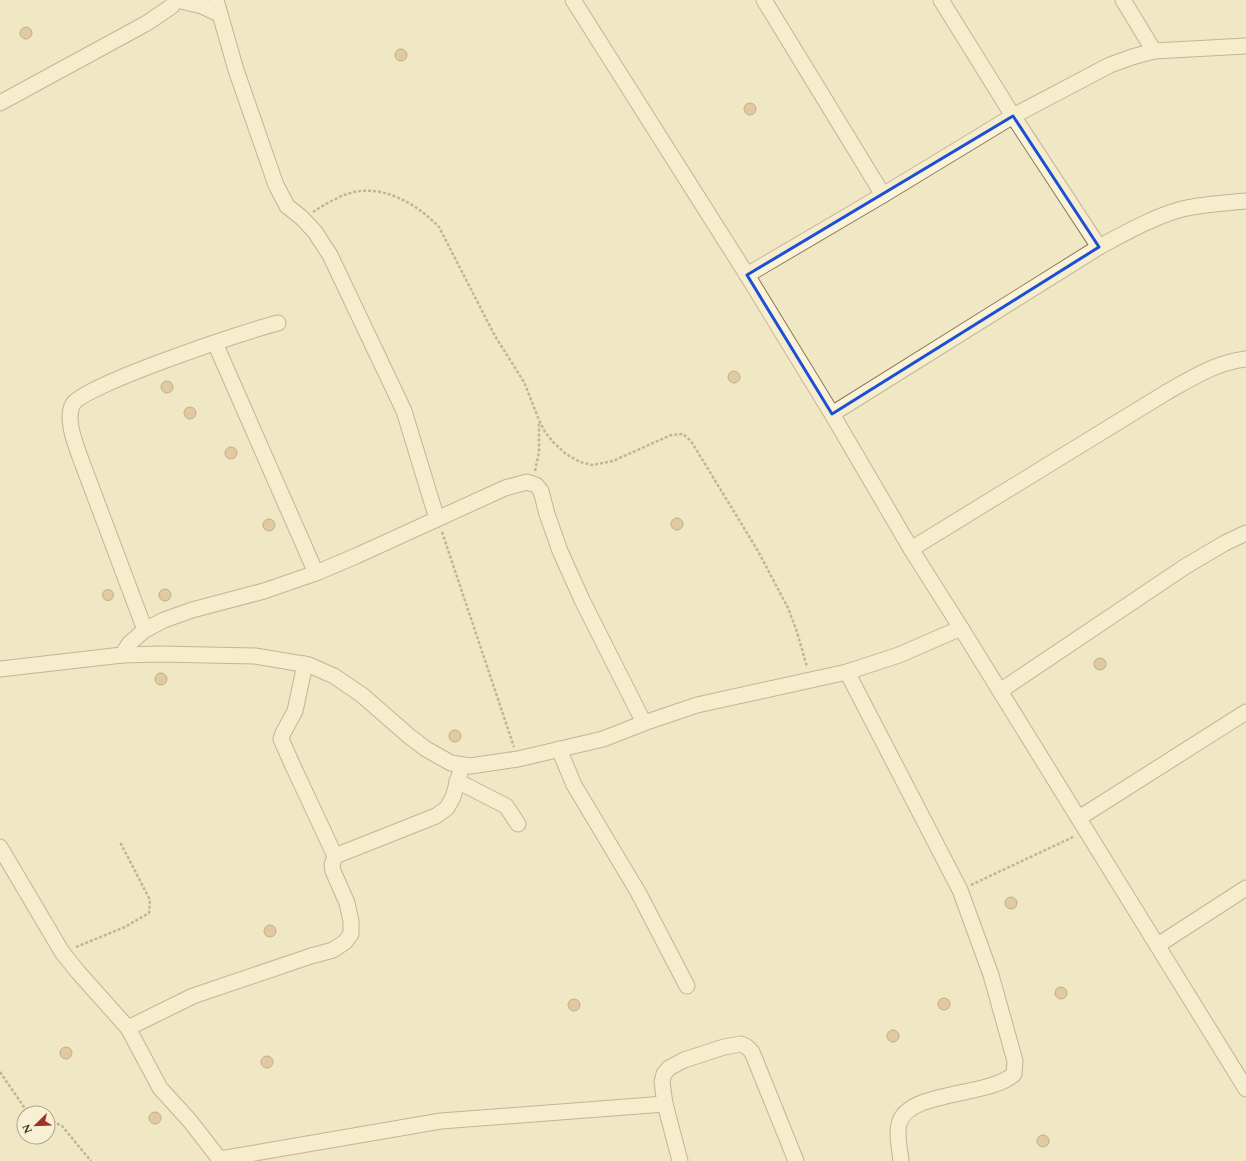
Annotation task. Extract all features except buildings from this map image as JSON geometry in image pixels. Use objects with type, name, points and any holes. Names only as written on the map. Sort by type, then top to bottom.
[{"type":"street","points":[[0,103],[147,23],[172,6],[176,0],[202,6],[218,7],[236,70],[276,185],[288,206],[315,232],[330,255],[404,411],[437,519]]},
{"type":"street","points":[[574,0],[747,275],[832,414],[911,549],[1246,1089]]},
{"type":"street","points":[[764,0],[883,195]]},
{"type":"street","points":[[941,0],[1013,116],[1099,247]]},
{"type":"street","points":[[1123,0],[1154,51]]},
{"type":"street","points":[[747,275],[1013,116],[1110,65],[1154,51],[1246,46]]},
{"type":"street","points":[[832,414],[1099,247],[1136,228],[1182,209],[1219,203],[1246,201]]},
{"type":"street","points":[[145,630],[72,433],[70,412],[73,404],[81,396],[108,384],[215,343],[278,323]]},
{"type":"street","points":[[215,343],[316,573]]},
{"type":"street","points":[[911,549],[1168,392],[1209,370],[1229,362],[1246,359]]},
{"type":"street","points":[[122,655],[129,644],[145,630],[164,620],[192,610],[264,591],[316,573],[505,488],[521,482],[532,483],[541,491],[560,551],[582,600],[644,723]]},
{"type":"street","points":[[1000,691],[1186,566],[1225,543],[1246,533]]},
{"type":"street","points":[[0,669],[122,655],[160,654],[255,656],[304,664],[334,676],[362,695],[408,736],[450,764],[470,766],[518,759],[603,739],[644,723],[697,706],[847,672],[898,655],[961,628]]},
{"type":"street","points":[[128,1028],[193,996],[333,950],[345,942],[351,934],[352,921],[347,903],[333,871],[332,865],[335,856],[281,739],[295,711],[304,664]]},
{"type":"street","points":[[847,672],[960,890],[991,975],[1016,1068],[1014,1074],[1001,1083],[923,1102],[906,1112],[899,1123],[901,1161]]},
{"type":"street","points":[[1083,824],[1246,712]]},
{"type":"street","points":[[559,749],[574,785],[638,892],[687,986]]},
{"type":"street","points":[[335,856],[436,816],[447,808],[462,766]]},
{"type":"street","points":[[457,781],[506,806],[518,824]]},
{"type":"street","points":[[0,847],[62,952],[128,1028],[146,1059],[160,1088],[190,1121],[221,1160],[441,1121],[665,1104]]},
{"type":"street","points":[[1158,945],[1246,888]]},
{"type":"street","points":[[680,1161],[665,1104],[662,1082],[664,1074],[668,1068],[684,1060],[724,1047],[741,1044],[752,1052],[758,1064],[796,1161]]},
{"type":"path","points":[[302,218],[346,195],[360,191],[375,190],[403,199],[431,219],[439,227],[461,272],[496,336],[514,363],[524,382],[545,432],[566,454],[580,462],[592,465],[613,461],[671,435],[684,434],[687,436],[758,551],[788,608],[812,680]]},
{"type":"path","points":[[532,483],[539,452],[539,420]]},
{"type":"path","points":[[437,519],[518,759]]},
{"type":"path","points":[[960,890],[1083,824]]},
{"type":"path","points":[[62,952],[125,927],[149,913],[150,900],[120,842]]},
{"type":"path","points":[[0,1072],[23,1105]]},
{"type":"path","points":[[56,1123],[62,1126],[91,1161]]},
{"type":"highlighted area","points":[[1013,116],[1099,247],[832,414],[747,275]]}]
